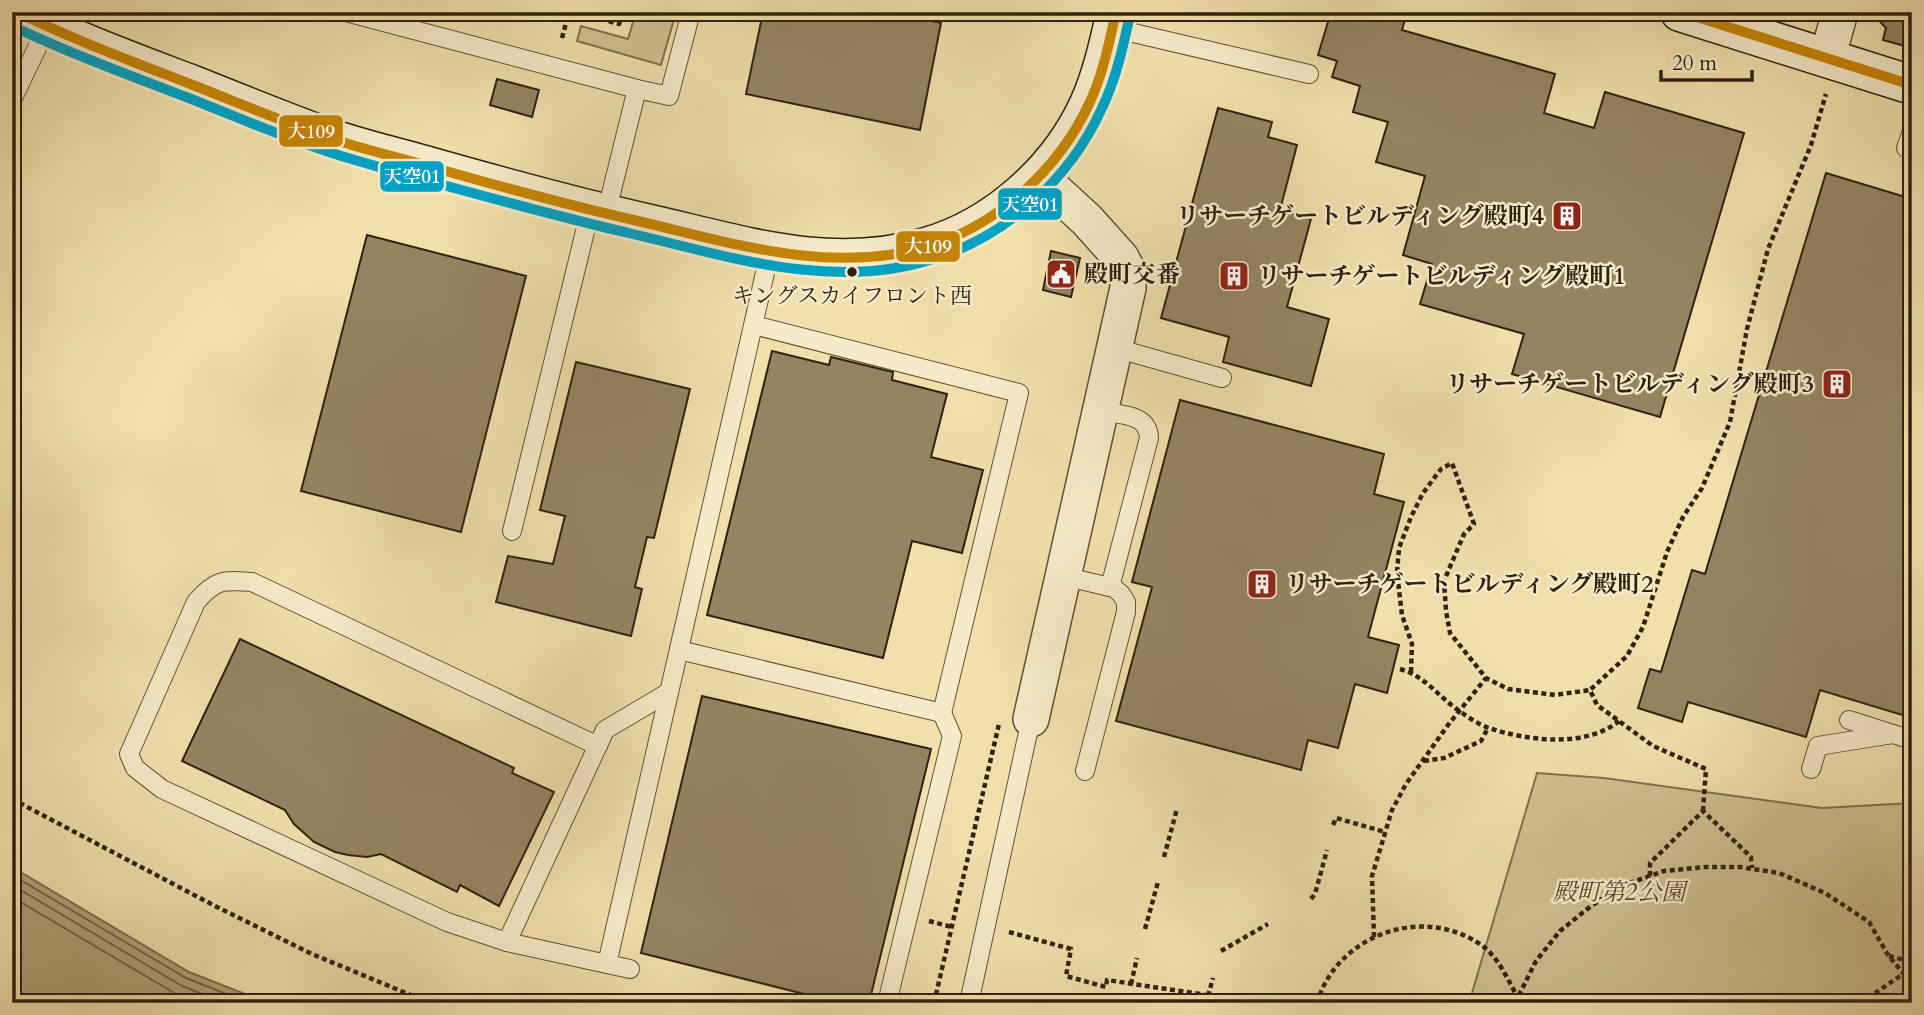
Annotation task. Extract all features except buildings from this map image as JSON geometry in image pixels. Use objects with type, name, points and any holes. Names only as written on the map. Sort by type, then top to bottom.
[{"type":"street","points":[[1680,12],[1827,75],[1912,85]]},
{"type":"street","points":[[1827,75],[1840,12]]},
{"type":"street","points":[[32,19],[101,50],[327,137],[598,212],[770,251],[811,258],[858,260],[906,253],[950,239],[985,220],[1018,197],[1064,147],[1088,106],[1101,74],[1114,20]]},
{"type":"street","points":[[1031,719],[1128,288],[1127,269],[1121,258],[1087,220],[1038,176]]},
{"type":"lane","points":[[346,12],[669,96],[691,12]]},
{"type":"lane","points":[[12,100],[32,19]]},
{"type":"lane","points":[[1114,20],[1309,74]]},
{"type":"lane","points":[[512,531],[598,212],[637,89]]},
{"type":"lane","points":[[1912,131],[1906,148],[1912,150]]},
{"type":"lane","points":[[607,964],[770,251]]},
{"type":"lane","points":[[754,325],[1019,393],[942,713],[952,736],[887,1003]]},
{"type":"lane","points":[[1115,348],[1222,378]]},
{"type":"lane","points":[[1100,411],[1136,418],[1145,422],[1149,428],[1149,438],[1110,587]]},
{"type":"lane","points":[[1063,576],[1114,588],[1126,602],[1126,612],[1085,771]]},
{"type":"lane","points":[[598,746],[252,582],[231,580],[210,586],[196,602],[129,754],[135,768],[162,789],[447,922],[507,942],[630,970]]},
{"type":"lane","points":[[679,650],[942,713]]},
{"type":"lane","points":[[507,942],[605,730],[669,692]]},
{"type":"lane","points":[[969,1003],[1031,719]]},
{"type":"lane","points":[[1849,720],[1912,740]]},
{"type":"lane","points":[[1811,769],[1818,746],[1893,734]]},
{"type":"path","points":[[562,38],[569,12]]},
{"type":"path","points":[[576,12],[619,24],[622,12]]},
{"type":"path","points":[[1411,672],[1412,644],[1402,615],[1397,573],[1399,548],[1423,494],[1441,469],[1452,463],[1474,524],[1464,534],[1444,581],[1446,611],[1450,633],[1486,678],[1508,689],[1555,695],[1590,690],[1627,656],[1643,627],[1667,552],[1683,517],[1702,488],[1730,422],[1747,329],[1768,249],[1811,145],[1827,75]]},
{"type":"path","points":[[1400,669],[1411,672],[1426,682],[1459,711],[1488,728],[1537,739],[1577,739],[1609,729],[1619,721]]},
{"type":"path","points":[[1374,937],[1372,876],[1392,810],[1406,784],[1486,678]]},
{"type":"path","points":[[1590,690],[1597,705],[1653,746],[1706,769],[1703,811],[1650,863],[1650,876]]},
{"type":"path","points":[[1423,761],[1444,758],[1482,741],[1488,728]]},
{"type":"path","points":[[12,799],[312,954],[430,1003]]},
{"type":"path","points":[[1164,857],[1177,809]]},
{"type":"path","points":[[1703,811],[1751,857],[1752,867]]},
{"type":"path","points":[[1334,825],[1336,818],[1385,832]]},
{"type":"path","points":[[1311,899],[1315,894],[1327,850]]},
{"type":"path","points":[[1516,1000],[1536,961],[1560,930],[1591,906],[1625,885],[1664,871],[1696,868],[1752,867],[1779,873],[1825,893],[1869,922],[1888,956],[1912,984]]},
{"type":"path","points":[[1145,929],[1158,882]]},
{"type":"path","points":[[1221,951],[1268,924]]},
{"type":"path","points":[[1317,1003],[1322,986],[1340,961],[1352,950],[1374,937],[1395,930],[1423,926],[1462,935],[1485,948],[1502,969],[1516,1000]]},
{"type":"path","points":[[1006,931],[1071,949],[1066,976],[1106,987],[1107,980],[1259,1003]]},
{"type":"path","points":[[1888,956],[1912,962]]},
{"type":"path","points":[[1131,984],[1137,958]]},
{"type":"path","points":[[1861,1003],[1903,974]]},
{"type":"path","points":[[1208,996],[1213,978]]},
{"type":"green space","points":[[636,12],[676,12],[661,65],[577,41],[581,26],[628,39]]},
{"type":"green space","name":"殿町第2公園","points":[[1537,773],[1604,778],[1822,808],[1912,803],[1912,1003],[1469,1003]]},
{"type":"water","points":[[12,867],[189,972],[268,1003],[12,1003]]},
{"type":"transit line","name":"大109","points":[[17,12],[126,59],[300,127],[359,147],[559,202],[709,238],[781,253],[854,258],[890,255],[952,238],[1001,210],[1043,173],[1076,128],[1094,93],[1116,12]]},
{"type":"transit line","name":"大109","points":[[1681,12],[1912,85]]},
{"type":"transit line","name":"天空01","points":[[12,26],[313,147],[367,164],[555,215],[707,252],[782,267],[858,272],[896,268],[960,249],[1011,220],[1033,202],[1054,181],[1089,134],[1111,86],[1130,15]]},
{"type":"place","name":"リサーチゲートビルディング殿町4","points":[[1567,216]]},
{"type":"place","name":"キングスカイフロント西","points":[[852,272]]},
{"type":"place","name":"殿町交番","points":[[1061,274]]},
{"type":"place","name":"リサーチゲートビルディング殿町1","points":[[1234,276]]},
{"type":"place","name":"リサーチゲートビルディング殿町3","points":[[1837,384]]},
{"type":"place","name":"リサーチゲートビルディング殿町2","points":[[1262,584]]}]
